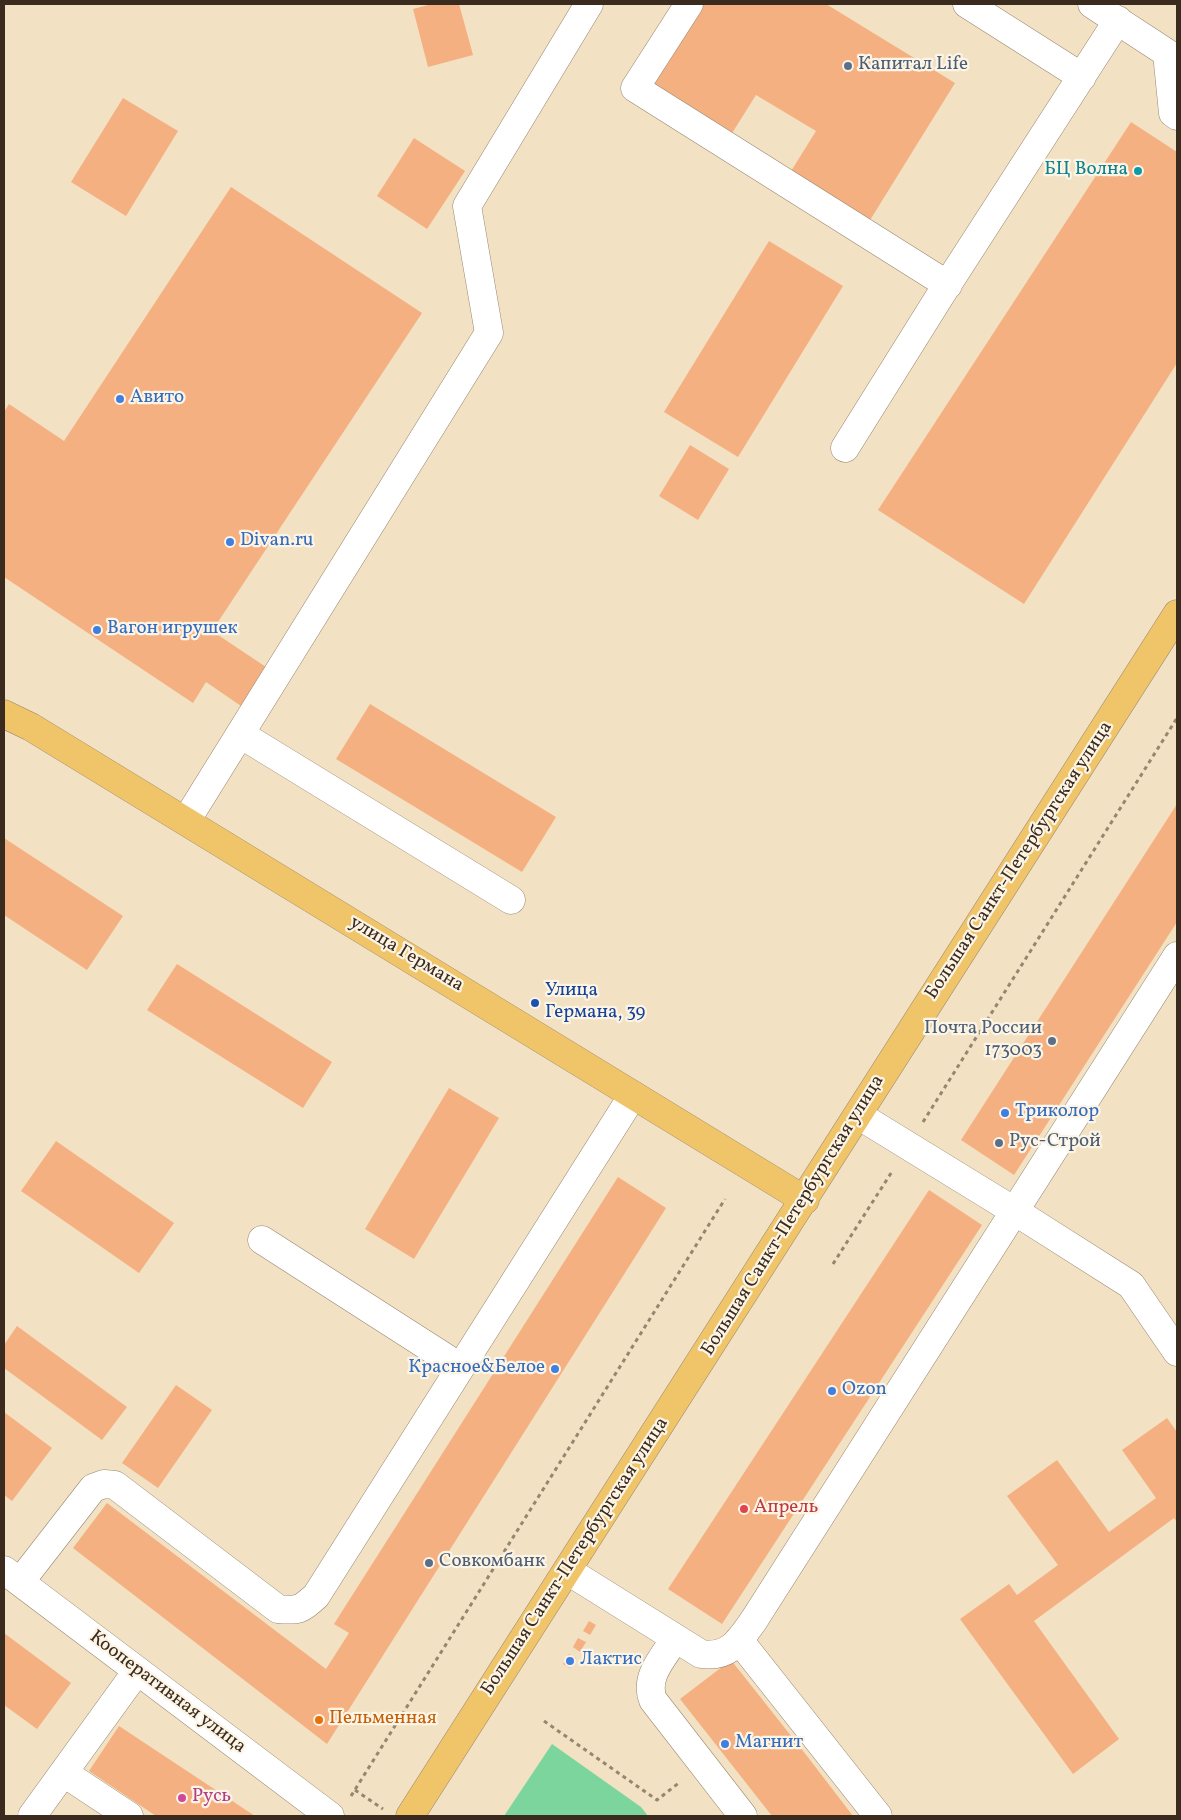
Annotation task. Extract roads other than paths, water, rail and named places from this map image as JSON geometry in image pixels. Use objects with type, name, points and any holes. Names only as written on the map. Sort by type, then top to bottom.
[{"type":"main road","name":"Большая Санкт-Петербургская улица","points":[[399,1814],[568,1571],[1177,614]]},
{"type":"main road","name":"улица Германа","points":[[4,714],[31,727],[186,821],[805,1200]]},
{"type":"street","points":[[186,821],[489,333],[467,206],[589,4]]},
{"type":"street","points":[[689,4],[635,88],[948,285]]},
{"type":"street","points":[[967,4],[1082,77]]},
{"type":"street","points":[[1092,4],[1167,53],[1174,113],[1177,116]]},
{"type":"street","points":[[845,448],[1118,20]]},
{"type":"street","points":[[240,734],[511,900]]},
{"type":"street","points":[[568,1571],[701,1654],[712,1656],[728,1651],[739,1640],[754,1620],[1016,1212],[1177,956]]},
{"type":"street","points":[[12,1576],[93,1488],[104,1484],[115,1485],[278,1609],[293,1610],[303,1608],[316,1596],[633,1095]]},
{"type":"street","points":[[858,1115],[1131,1285],[1177,1352]]},
{"type":"street","points":[[262,1240],[460,1367]]},
{"type":"street","name":"Кооперативная улица","points":[[12,1576],[138,1671],[338,1810]]},
{"type":"street","points":[[675,1639],[653,1674],[649,1686],[650,1693],[653,1700],[743,1816]]},
{"type":"street","points":[[739,1640],[878,1816]]},
{"type":"street","points":[[32,1816],[138,1671]]},
{"type":"street","points":[[64,1773],[129,1816]]},
{"type":"place","name":"Капитал Life","points":[[848,66]]},
{"type":"place","name":"БЦ Волна","points":[[1138,171]]},
{"type":"place","name":"Авито","points":[[120,399]]},
{"type":"place","name":"Divan.ru","points":[[230,542]]},
{"type":"place","name":"Вагон игрушек","points":[[97,630]]},
{"type":"place","name":"Улица Германа, 39","points":[[535,1003]]},
{"type":"place","name":"Почта России 173003","points":[[1052,1041]]},
{"type":"place","name":"Триколор","points":[[1005,1113]]},
{"type":"place","name":"Рус-Строй","points":[[999,1143]]},
{"type":"place","name":"Красное&Белое","points":[[555,1369]]},
{"type":"place","name":"Ozon","points":[[832,1391]]},
{"type":"place","name":"Апрель","points":[[744,1509]]},
{"type":"place","name":"Совкомбанк","points":[[429,1563]]},
{"type":"place","name":"Лактис","points":[[570,1661]]},
{"type":"place","name":"Пельменная","points":[[319,1720]]},
{"type":"place","name":"Магнит","points":[[725,1744]]},
{"type":"place","name":"Русь","points":[[182,1798]]}]
